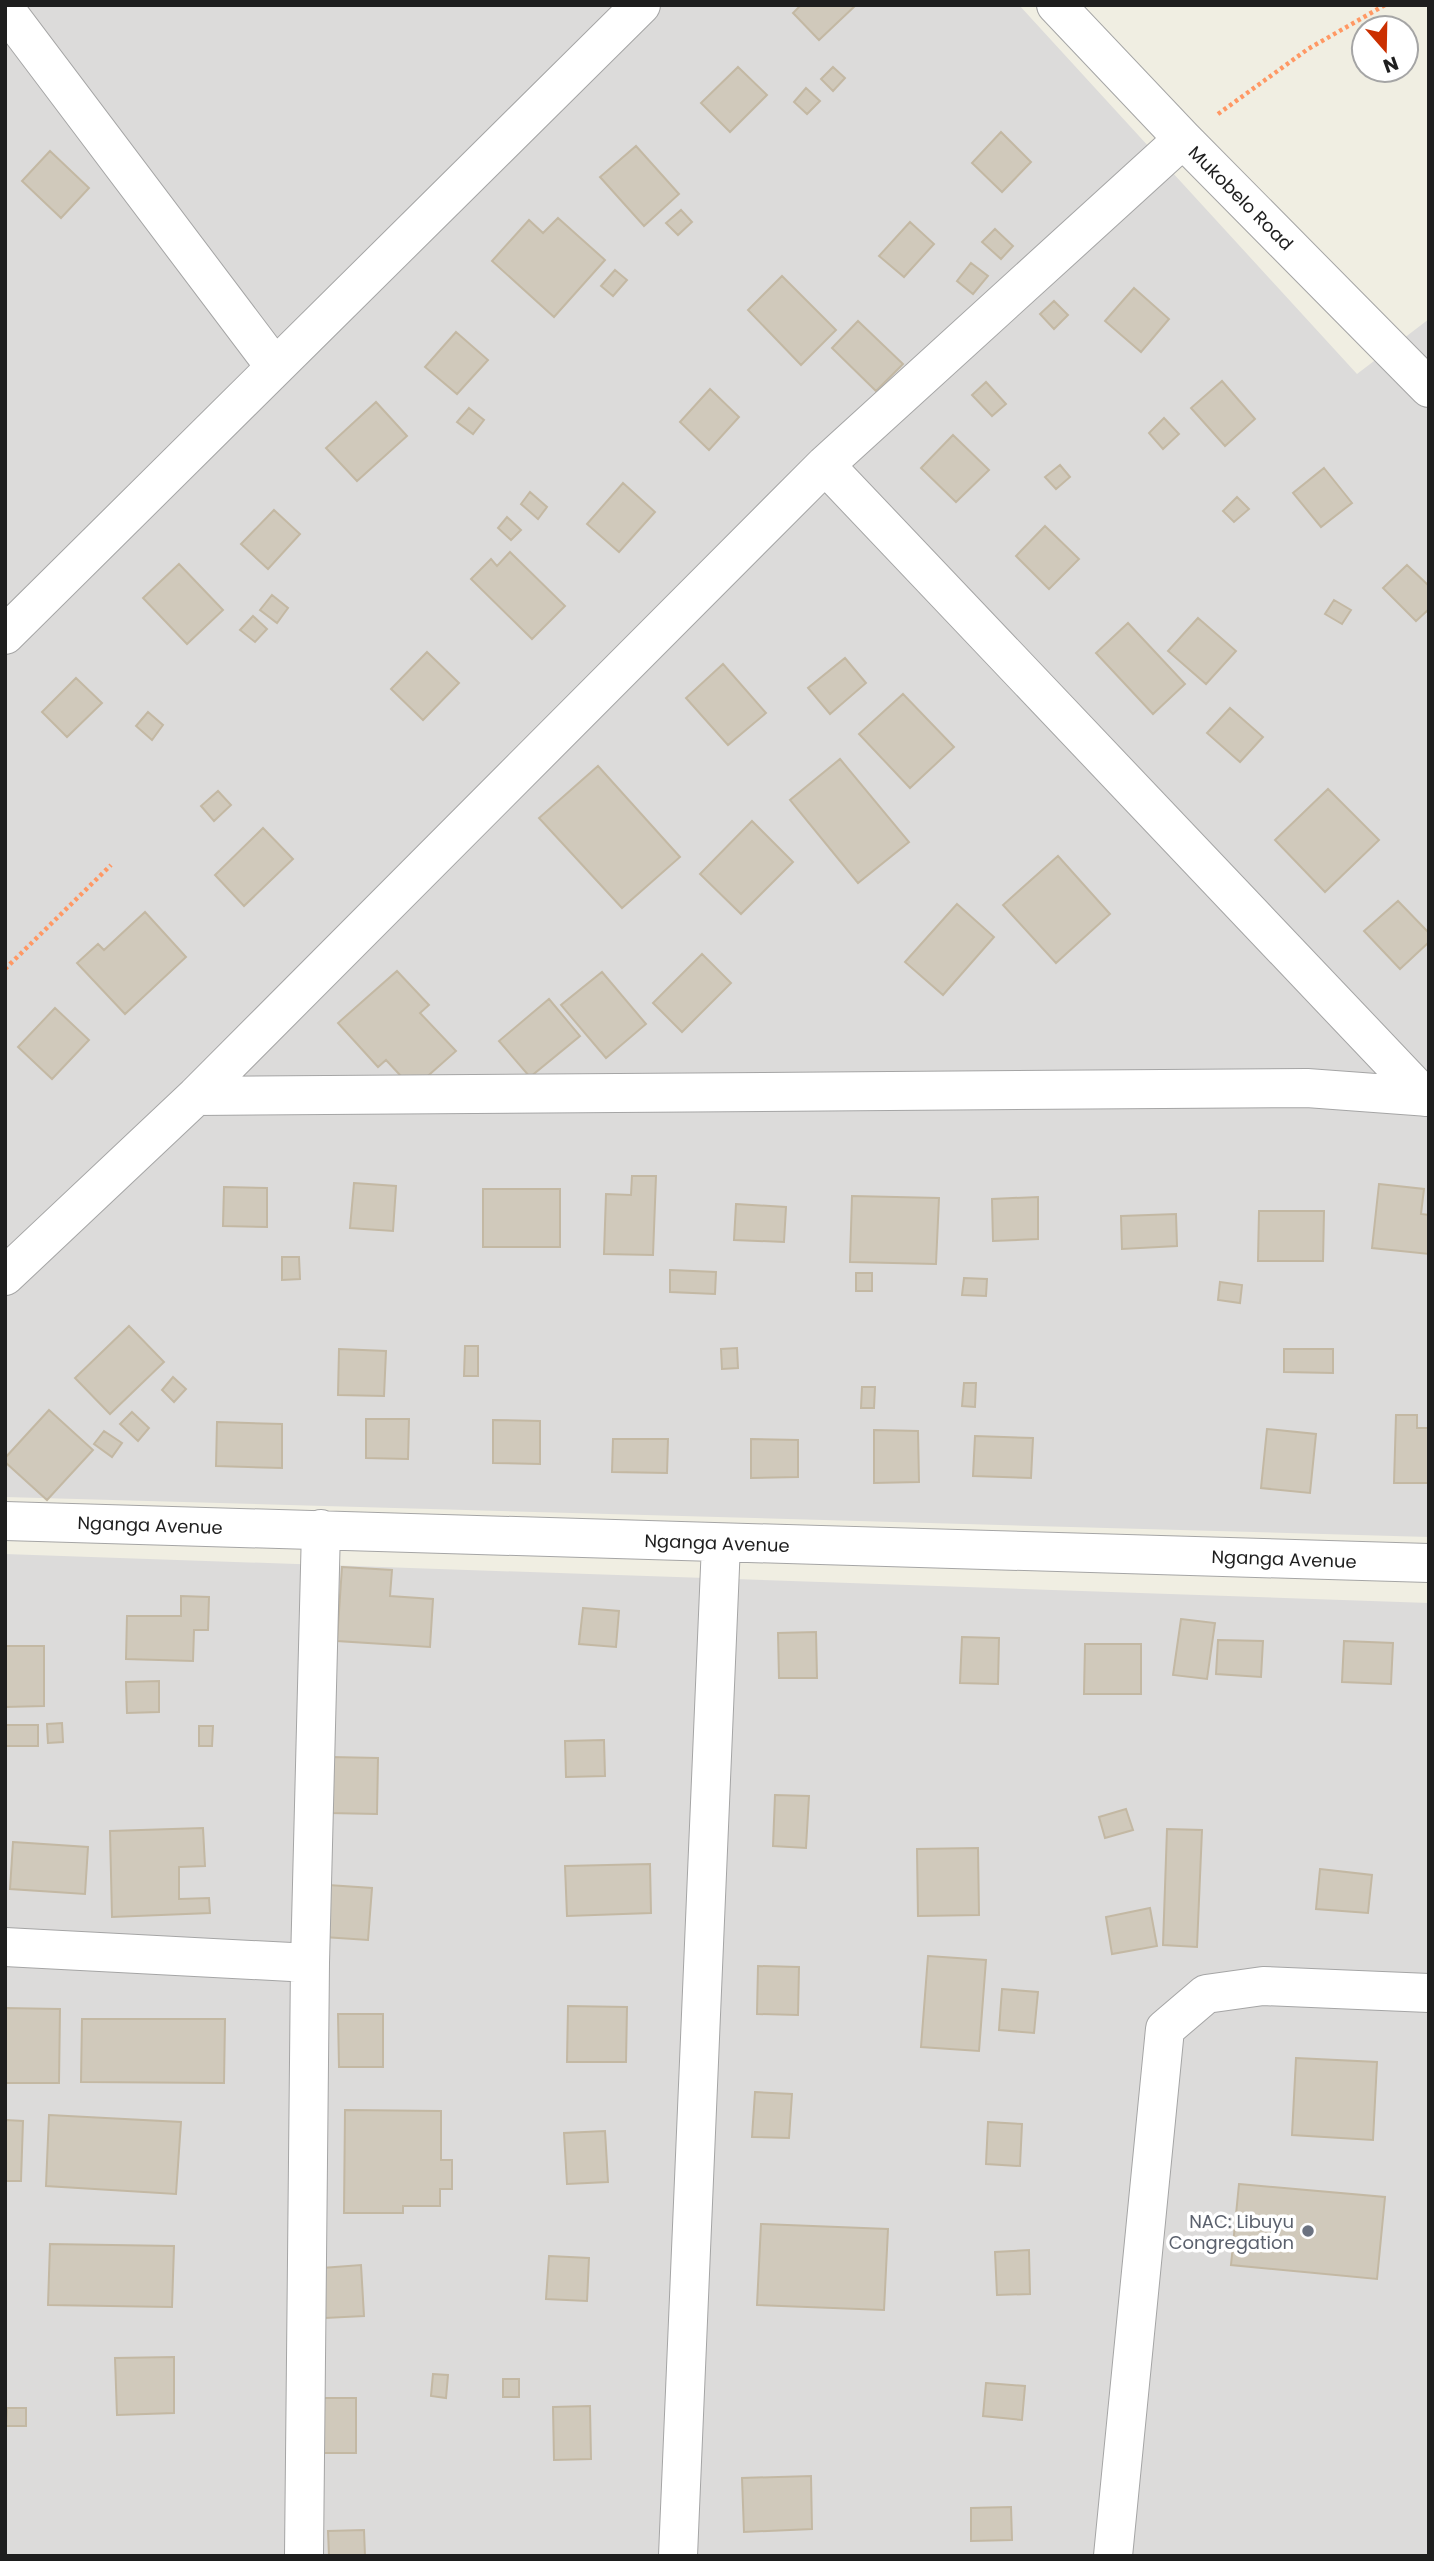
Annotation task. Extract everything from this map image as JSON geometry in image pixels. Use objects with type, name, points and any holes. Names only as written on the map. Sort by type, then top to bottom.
[{"type":"street","points":[[5,635],[641,5]]},
{"type":"street","name":"Mukobelo Road","points":[[1056,5],[1183,139],[1429,388]]},
{"type":"street","points":[[5,9],[275,367]]},
{"type":"street","points":[[5,1276],[196,1096],[825,465],[1183,139]]},
{"type":"street","points":[[825,465],[1427,1097]]},
{"type":"street","points":[[196,1096],[1307,1088],[1427,1097]]},
{"type":"street","name":"Nganga Avenue","points":[[5,1521],[1429,1563]]},
{"type":"street","points":[[304,2556],[310,1962],[321,1530]]},
{"type":"street","points":[[678,2556],[721,1544]]},
{"type":"street","points":[[5,1947],[310,1962]]},
{"type":"street","points":[[1113,2556],[1165,2029],[1206,1994],[1263,1986],[1429,1993]]},
{"type":"path","points":[[1183,139],[1308,49],[1385,5]]},
{"type":"path","points":[[5,969],[111,865]]},
{"type":"shaded area","points":[[5,5],[1019,5],[1357,374],[1429,319],[1429,1537],[5,1497]]},
{"type":"shaded area","points":[[5,1554],[1429,1603],[1429,2556],[5,2556]]},
{"type":"building","points":[[801,5],[856,5],[819,40],[793,13]]},
{"type":"building","points":[[738,67],[767,95],[730,132],[701,103]]},
{"type":"building","points":[[833,67],[845,78],[833,91],[821,79]]},
{"type":"building","points":[[806,88],[820,101],[807,114],[794,102]]},
{"type":"building","points":[[1001,132],[1031,162],[1002,192],[972,163]]},
{"type":"building","points":[[636,146],[679,194],[644,226],[600,177]]},
{"type":"building","points":[[50,151],[89,188],[61,218],[22,181]]},
{"type":"building","points":[[681,210],[692,222],[678,235],[666,223]]},
{"type":"building","points":[[558,218],[605,260],[554,317],[492,261],[529,220],[543,233]]},
{"type":"building","points":[[910,222],[934,244],[904,277],[879,256]]},
{"type":"building","points":[[995,229],[1013,246],[1001,259],[982,242]]},
{"type":"building","points":[[971,263],[988,276],[973,294],[957,281]]},
{"type":"building","points":[[615,270],[627,280],[613,296],[601,286]]},
{"type":"building","points":[[782,276],[836,330],[801,365],[748,310]]},
{"type":"building","points":[[1134,288],[1169,319],[1141,352],[1105,321]]},
{"type":"building","points":[[1054,301],[1068,315],[1054,329],[1040,314]]},
{"type":"building","points":[[858,321],[903,364],[876,391],[832,348]]},
{"type":"building","points":[[456,332],[488,360],[457,394],[425,367]]},
{"type":"building","points":[[1222,381],[1255,419],[1225,446],[1191,408]]},
{"type":"building","points":[[986,382],[1006,404],[992,416],[972,395]]},
{"type":"building","points":[[710,389],[739,417],[709,450],[680,422]]},
{"type":"building","points":[[376,402],[407,436],[357,481],[326,448]]},
{"type":"building","points":[[469,408],[484,420],[473,434],[457,422]]},
{"type":"building","points":[[1164,418],[1179,434],[1163,449],[1149,433]]},
{"type":"building","points":[[953,435],[989,470],[956,502],[921,468]]},
{"type":"building","points":[[1060,465],[1070,477],[1056,489],[1045,477]]},
{"type":"building","points":[[1324,468],[1352,503],[1321,527],[1293,493]]},
{"type":"building","points":[[623,483],[655,512],[619,552],[587,524]]},
{"type":"building","points":[[530,492],[547,507],[538,519],[521,504]]},
{"type":"building","points":[[1237,497],[1249,509],[1234,522],[1223,511]]},
{"type":"building","points":[[274,510],[300,534],[268,569],[241,544]]},
{"type":"building","points":[[507,517],[521,530],[511,540],[498,528]]},
{"type":"building","points":[[1045,526],[1079,559],[1049,589],[1016,556]]},
{"type":"building","points":[[510,552],[565,606],[532,639],[471,579],[491,559],[497,566]]},
{"type":"building","points":[[179,564],[223,610],[187,644],[143,598]]},
{"type":"building","points":[[1407,565],[1429,586],[1429,609],[1416,621],[1383,588]]},
{"type":"building","points":[[272,595],[288,608],[277,623],[260,610]]},
{"type":"building","points":[[1334,600],[1351,610],[1342,624],[1325,614]]},
{"type":"building","points":[[253,616],[267,629],[255,642],[240,630]]},
{"type":"building","points":[[1198,618],[1236,651],[1206,684],[1168,651]]},
{"type":"building","points":[[1128,623],[1185,684],[1153,714],[1096,653]]},
{"type":"building","points":[[427,652],[459,683],[423,720],[391,689]]},
{"type":"building","points":[[845,658],[866,683],[830,714],[808,688]]},
{"type":"building","points":[[723,664],[766,713],[728,745],[686,698]]},
{"type":"building","points":[[76,678],[102,703],[67,737],[42,712]]},
{"type":"building","points":[[903,694],[954,747],[910,788],[859,734]]},
{"type":"building","points":[[1230,708],[1263,737],[1240,762],[1207,733]]},
{"type":"building","points":[[148,712],[163,725],[152,740],[136,726]]},
{"type":"building","points":[[840,759],[909,842],[858,883],[790,800]]},
{"type":"building","points":[[598,766],[680,857],[622,908],[539,818]]},
{"type":"building","points":[[1328,789],[1379,840],[1325,892],[1275,840]]},
{"type":"building","points":[[218,791],[231,805],[214,821],[201,806]]},
{"type":"building","points":[[752,821],[793,862],[741,914],[700,874]]},
{"type":"building","points":[[263,828],[293,859],[244,906],[215,875]]},
{"type":"building","points":[[1058,856],[1110,914],[1056,963],[1003,905]]},
{"type":"building","points":[[1398,901],[1429,933],[1429,942],[1400,969],[1364,931]]},
{"type":"building","points":[[957,904],[994,937],[943,995],[905,962]]},
{"type":"building","points":[[145,912],[186,957],[125,1014],[77,963],[98,944],[104,950]]},
{"type":"building","points":[[702,954],[731,983],[682,1032],[653,1003]]},
{"type":"building","points":[[397,971],[429,1005],[420,1013],[456,1051],[413,1089],[386,1060],[378,1067],[338,1023]]},
{"type":"building","points":[[602,972],[646,1024],[606,1058],[561,1005]]},
{"type":"building","points":[[549,999],[580,1036],[530,1077],[499,1041]]},
{"type":"building","points":[[55,1008],[89,1040],[52,1079],[18,1047]]},
{"type":"building","points":[[632,1176],[656,1176],[653,1255],[604,1254],[606,1194],[631,1195]]},
{"type":"building","points":[[354,1183],[396,1186],[393,1231],[350,1228]]},
{"type":"building","points":[[1379,1184],[1424,1189],[1421,1214],[1429,1215],[1429,1254],[1372,1248]]},
{"type":"building","points":[[224,1187],[267,1188],[267,1227],[223,1226]]},
{"type":"building","points":[[483,1189],[560,1189],[560,1247],[483,1247]]},
{"type":"building","points":[[852,1196],[939,1198],[936,1264],[850,1262]]},
{"type":"building","points":[[1038,1197],[1038,1239],[993,1241],[992,1199]]},
{"type":"building","points":[[736,1204],[786,1207],[784,1242],[734,1240]]},
{"type":"building","points":[[1259,1211],[1324,1211],[1323,1261],[1258,1261]]},
{"type":"building","points":[[1176,1214],[1177,1246],[1122,1249],[1121,1216]]},
{"type":"building","points":[[282,1257],[299,1257],[300,1279],[282,1280]]},
{"type":"building","points":[[670,1270],[716,1272],[715,1294],[670,1292]]},
{"type":"building","points":[[856,1273],[872,1273],[872,1291],[856,1291]]},
{"type":"building","points":[[964,1278],[987,1279],[986,1296],[962,1295]]},
{"type":"building","points":[[1220,1282],[1242,1285],[1240,1303],[1218,1300]]},
{"type":"building","points":[[129,1326],[164,1362],[110,1414],[75,1378]]},
{"type":"building","points":[[465,1346],[478,1346],[478,1376],[464,1376]]},
{"type":"building","points":[[737,1348],[738,1368],[722,1369],[721,1349]]},
{"type":"building","points":[[339,1349],[386,1351],[384,1396],[338,1395]]},
{"type":"building","points":[[1284,1349],[1333,1349],[1333,1373],[1284,1372]]},
{"type":"building","points":[[173,1377],[186,1389],[174,1402],[162,1390]]},
{"type":"building","points":[[964,1383],[976,1383],[975,1407],[962,1406]]},
{"type":"building","points":[[862,1387],[875,1387],[874,1408],[861,1408]]},
{"type":"building","points":[[49,1410],[93,1450],[47,1500],[5,1462],[5,1458]]},
{"type":"building","points":[[132,1412],[149,1428],[138,1441],[120,1424]]},
{"type":"building","points":[[1396,1415],[1417,1415],[1417,1428],[1429,1428],[1429,1483],[1394,1483]]},
{"type":"building","points":[[366,1419],[409,1419],[408,1459],[366,1458]]},
{"type":"building","points":[[493,1420],[540,1421],[540,1464],[493,1463]]},
{"type":"building","points":[[217,1422],[282,1424],[282,1468],[216,1466]]},
{"type":"building","points":[[1267,1429],[1316,1434],[1310,1493],[1261,1488]]},
{"type":"building","points":[[874,1430],[918,1431],[919,1482],[874,1483]]},
{"type":"building","points":[[104,1431],[122,1443],[112,1457],[94,1444]]},
{"type":"building","points":[[975,1436],[1033,1438],[1031,1478],[973,1476]]},
{"type":"building","points":[[613,1439],[668,1439],[667,1473],[612,1472]]},
{"type":"building","points":[[751,1439],[798,1440],[798,1477],[751,1478]]},
{"type":"building","points":[[342,1567],[392,1570],[390,1596],[433,1599],[430,1647],[337,1641]]},
{"type":"building","points":[[181,1596],[209,1597],[208,1630],[194,1630],[193,1661],[126,1659],[127,1616],[181,1616]]},
{"type":"building","points":[[583,1608],[619,1611],[616,1647],[579,1644]]},
{"type":"building","points":[[1181,1619],[1215,1623],[1207,1679],[1173,1675]]},
{"type":"building","points":[[816,1632],[817,1678],[779,1678],[778,1633]]},
{"type":"building","points":[[962,1637],[999,1638],[998,1684],[960,1683]]},
{"type":"building","points":[[1218,1640],[1263,1641],[1261,1677],[1216,1674]]},
{"type":"building","points":[[1344,1641],[1393,1643],[1391,1684],[1342,1682]]},
{"type":"building","points":[[1085,1644],[1141,1644],[1141,1694],[1084,1694]]},
{"type":"building","points":[[5,1646],[44,1646],[44,1706],[5,1707]]},
{"type":"building","points":[[159,1681],[159,1712],[127,1713],[126,1682]]},
{"type":"building","points":[[62,1723],[63,1742],[48,1743],[47,1724]]},
{"type":"building","points":[[5,1725],[38,1725],[38,1746],[5,1746]]},
{"type":"building","points":[[199,1726],[213,1726],[212,1746],[199,1746]]},
{"type":"building","points":[[604,1740],[605,1776],[566,1777],[565,1741]]},
{"type":"building","points":[[331,1757],[378,1758],[377,1814],[329,1813]]},
{"type":"building","points":[[775,1795],[809,1796],[806,1848],[773,1846]]},
{"type":"building","points":[[1126,1809],[1133,1830],[1105,1838],[1099,1817]]},
{"type":"building","points":[[203,1828],[205,1866],[179,1867],[179,1899],[209,1898],[210,1913],[112,1917],[110,1831]]},
{"type":"building","points":[[1167,1829],[1202,1830],[1197,1947],[1163,1945]]},
{"type":"building","points":[[13,1842],[88,1847],[85,1894],[10,1889]]},
{"type":"building","points":[[978,1848],[979,1915],[918,1916],[917,1849]]},
{"type":"building","points":[[650,1864],[651,1913],[567,1916],[565,1866]]},
{"type":"building","points":[[1320,1869],[1372,1875],[1368,1913],[1316,1909]]},
{"type":"building","points":[[328,1885],[372,1888],[368,1940],[324,1937]]},
{"type":"building","points":[[1150,1908],[1157,1946],[1112,1954],[1106,1917]]},
{"type":"building","points":[[928,1956],[986,1960],[979,2051],[921,2047]]},
{"type":"building","points":[[758,1966],[799,1967],[798,2015],[757,2014]]},
{"type":"building","points":[[1002,1989],[1038,1992],[1034,2033],[999,2030]]},
{"type":"building","points":[[568,2006],[627,2007],[626,2062],[567,2062]]},
{"type":"building","points":[[5,2008],[60,2009],[59,2083],[5,2083]]},
{"type":"building","points":[[338,2014],[383,2014],[383,2067],[339,2067]]},
{"type":"building","points":[[82,2019],[225,2019],[224,2083],[81,2082]]},
{"type":"building","points":[[1296,2058],[1377,2062],[1373,2140],[1292,2135]]},
{"type":"building","points":[[755,2092],[792,2094],[789,2138],[752,2137]]},
{"type":"building","points":[[345,2110],[441,2111],[441,2160],[452,2160],[452,2189],[440,2189],[440,2206],[403,2206],[403,2213],[344,2213]]},
{"type":"building","points":[[49,2115],[181,2122],[176,2194],[46,2186]]},
{"type":"building","points":[[5,2120],[23,2121],[21,2181],[5,2181]]},
{"type":"building","points":[[988,2122],[1022,2124],[1020,2166],[986,2164]]},
{"type":"building","points":[[605,2131],[608,2182],[567,2184],[564,2133]]},
{"type":"building","name":"NAC: Libuyu Congregation","points":[[1239,2184],[1385,2197],[1377,2279],[1231,2265]]},
{"type":"building","points":[[761,2224],[888,2229],[884,2310],[757,2305]]},
{"type":"building","points":[[50,2244],[174,2246],[172,2307],[48,2305]]},
{"type":"building","points":[[1029,2250],[1030,2294],[997,2295],[995,2252]]},
{"type":"building","points":[[549,2256],[589,2258],[587,2301],[546,2299]]},
{"type":"building","points":[[361,2265],[364,2316],[325,2318],[322,2268]]},
{"type":"building","points":[[174,2357],[174,2413],[117,2415],[115,2358]]},
{"type":"building","points":[[433,2374],[448,2375],[446,2398],[431,2396]]},
{"type":"building","points":[[503,2379],[519,2379],[519,2397],[503,2397]]},
{"type":"building","points":[[986,2383],[1025,2386],[1022,2420],[983,2416]]},
{"type":"building","points":[[318,2398],[356,2398],[356,2453],[318,2453]]},
{"type":"building","points":[[590,2406],[591,2459],[554,2460],[553,2407]]},
{"type":"building","points":[[7,2408],[26,2408],[26,2426],[6,2426]]},
{"type":"building","points":[[811,2476],[812,2529],[744,2532],[742,2478]]},
{"type":"building","points":[[1011,2507],[1012,2540],[971,2541],[971,2508]]},
{"type":"building","points":[[364,2530],[365,2556],[329,2556],[328,2531]]},
{"type":"place","name":"NAC: Libuyu Congregation","points":[[1308,2231]]}]
